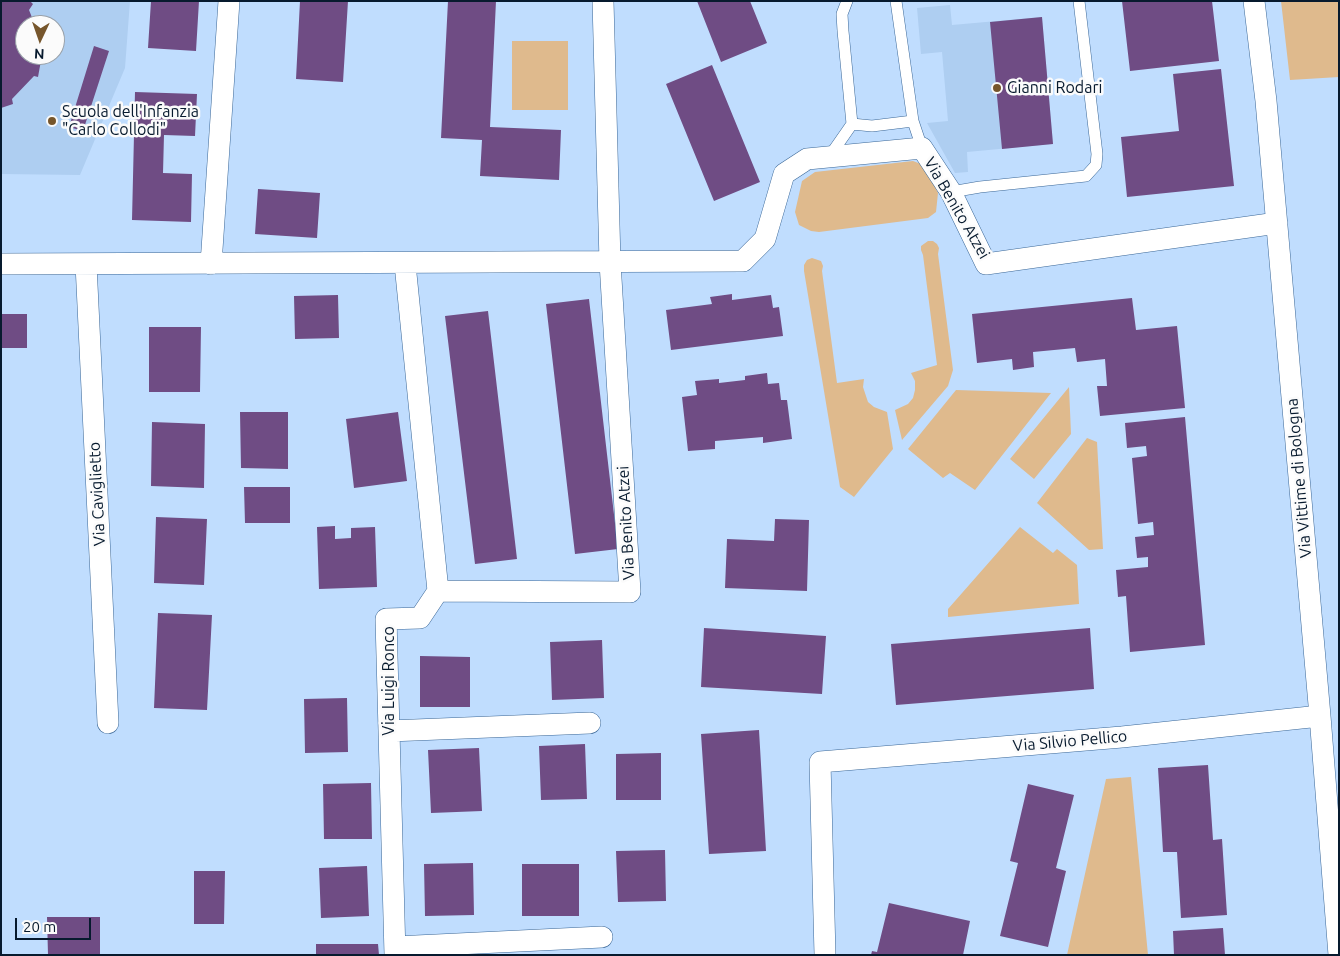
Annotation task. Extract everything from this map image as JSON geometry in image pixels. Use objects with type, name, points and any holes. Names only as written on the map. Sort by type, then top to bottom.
[{"type":"street","points":[[212,264],[229,1]]},
{"type":"street","points":[[603,1],[610,262]]},
{"type":"street","name":"Via Vittime di Bologna","points":[[1254,1],[1266,102],[1339,955]]},
{"type":"street","name":"Via Benito Atzei","points":[[405,264],[743,261],[765,239],[784,174],[807,159],[922,148],[951,192],[986,264],[1276,223]]},
{"type":"street","name":"Via Benito Atzei","points":[[438,591],[630,592],[610,262]]},
{"type":"street","points":[[1,264],[405,264],[438,591]]},
{"type":"street","name":"Via Caviglietto","points":[[86,264],[108,723]]},
{"type":"street","name":"Via Luigi Ronco","points":[[395,951],[386,619],[420,618],[438,591]]},
{"type":"street","name":"Via Silvio Pellico","points":[[824,955],[820,762],[1122,737],[1320,716]]},
{"type":"street","points":[[389,731],[590,723]]},
{"type":"street","points":[[395,951],[602,937]]},
{"type":"lane","points":[[829,157],[852,124],[842,31],[842,14],[847,1]]},
{"type":"lane","points":[[896,1],[913,121],[922,148]]},
{"type":"lane","points":[[951,192],[980,187],[1086,176],[1096,165],[1079,1]]},
{"type":"lane","points":[[852,124],[872,126],[913,121]]},
{"type":"shaded area","name":"Scuola dell'Infanzia \"Carlo Collodi\"","points":[[1,1],[130,1],[125,68],[80,175],[1,174]]},
{"type":"shaded area","points":[[1281,1],[1339,1],[1339,77],[1290,80]]},
{"type":"shaded area","name":"Gianni Rodari","points":[[950,5],[952,25],[1042,17],[1053,144],[967,152],[968,172],[955,173],[927,123],[948,121],[942,52],[921,54],[917,8]]},
{"type":"shaded area","points":[[512,41],[568,41],[568,110],[512,110]]},
{"type":"shaded area","points":[[913,161],[926,166],[938,193],[936,212],[928,218],[819,232],[811,231],[799,225],[795,212],[802,181],[815,172]]},
{"type":"shaded area","points":[[928,241],[933,241],[939,248],[938,254],[953,370],[948,386],[902,440],[895,410],[908,404],[913,398],[915,381],[911,373],[937,365],[921,250],[921,246]]},
{"type":"shaded area","points":[[812,258],[821,261],[823,266],[822,271],[837,383],[864,379],[863,387],[868,402],[874,407],[887,412],[893,449],[854,497],[840,487],[804,271],[804,265],[807,260]]},
{"type":"shaded area","points":[[1069,387],[1071,434],[1034,479],[1010,459]]},
{"type":"shaded area","points":[[956,390],[1051,393],[975,490],[950,473],[943,478],[908,449]]},
{"type":"shaded area","points":[[1087,438],[1097,442],[1103,549],[1089,550],[1037,503]]},
{"type":"shaded area","points":[[1020,527],[1053,553],[1057,549],[1077,565],[1079,604],[948,617],[948,609]]},
{"type":"shaded area","points":[[1131,777],[1148,955],[1067,955],[1106,779]]},
{"type":"building","points":[[1,1],[30,1],[33,4],[29,10],[31,15],[15,15],[15,65],[40,65],[38,77],[34,76],[12,99],[13,104],[1,108]]},
{"type":"building","points":[[151,1],[199,1],[196,51],[148,48]]},
{"type":"building","points":[[300,1],[348,1],[343,82],[296,79]]},
{"type":"building","points":[[448,1],[496,1],[490,127],[561,130],[559,180],[480,176],[482,140],[441,138]]},
{"type":"building","points":[[697,1],[750,1],[767,43],[721,62]]},
{"type":"building","points":[[1122,1],[1212,1],[1219,61],[1130,71]]},
{"type":"building","points":[[1042,17],[1053,144],[1002,149],[990,22]]},
{"type":"building","points":[[94,46],[109,51],[83,131],[69,127]]},
{"type":"building","points":[[712,65],[760,182],[714,201],[666,84]]},
{"type":"building","points":[[1221,69],[1234,186],[1127,197],[1121,137],[1179,131],[1173,74]]},
{"type":"building","points":[[135,92],[197,94],[195,136],[164,135],[163,173],[192,174],[191,222],[132,220]]},
{"type":"building","points":[[258,189],[320,193],[317,238],[255,234]]},
{"type":"building","points":[[732,294],[732,300],[771,295],[773,308],[779,307],[783,336],[671,350],[666,310],[712,304],[710,297]]},
{"type":"building","points":[[338,295],[339,338],[295,339],[294,296]]},
{"type":"building","points":[[1132,298],[1136,330],[1177,326],[1185,408],[1100,416],[1097,386],[1107,386],[1105,359],[1077,362],[1075,348],[1033,352],[1034,367],[1013,370],[1012,359],[977,363],[972,314]]},
{"type":"building","points":[[589,299],[618,549],[575,554],[546,304]]},
{"type":"building","points":[[488,311],[517,559],[475,564],[445,316]]},
{"type":"building","points":[[1,314],[27,314],[27,348],[1,348]]},
{"type":"building","points":[[149,327],[201,327],[200,392],[149,392]]},
{"type":"building","points":[[767,373],[768,384],[779,383],[781,400],[787,400],[792,439],[763,443],[763,437],[715,441],[715,449],[688,451],[682,397],[697,395],[695,381],[719,379],[719,383],[745,380],[745,376]]},
{"type":"building","points":[[240,412],[288,412],[288,469],[241,468]]},
{"type":"building","points":[[398,412],[407,481],[354,488],[346,419]]},
{"type":"building","points":[[1185,417],[1205,645],[1130,652],[1126,596],[1118,597],[1116,570],[1148,567],[1148,557],[1137,558],[1135,537],[1154,535],[1153,522],[1138,524],[1132,458],[1147,456],[1146,446],[1127,448],[1125,423]]},
{"type":"building","points":[[152,422],[205,424],[204,488],[151,486]]},
{"type":"building","points":[[244,487],[290,487],[290,523],[245,523]]},
{"type":"building","points":[[156,517],[207,519],[204,585],[154,583]]},
{"type":"building","points":[[775,519],[809,520],[807,591],[725,588],[727,539],[774,541]]},
{"type":"building","points":[[335,526],[335,539],[351,538],[351,528],[375,527],[377,587],[319,589],[317,527]]},
{"type":"building","points":[[158,613],[212,615],[207,710],[154,708]]},
{"type":"building","points":[[704,628],[826,636],[822,694],[701,687]]},
{"type":"building","points":[[1090,628],[1094,689],[896,705],[891,644]]},
{"type":"building","points":[[602,640],[604,698],[552,700],[550,642]]},
{"type":"building","points":[[420,656],[470,657],[470,707],[420,707]]},
{"type":"building","points":[[347,698],[348,752],[305,753],[304,699]]},
{"type":"building","points":[[759,730],[766,851],[709,854],[701,734]]},
{"type":"building","points":[[585,744],[587,799],[541,800],[539,746]]},
{"type":"building","points":[[479,748],[482,811],[431,813],[428,750]]},
{"type":"building","points":[[661,753],[661,800],[616,800],[616,754]]},
{"type":"building","points":[[1208,765],[1213,840],[1222,839],[1227,915],[1181,918],[1177,852],[1163,852],[1158,768]]},
{"type":"building","points":[[371,783],[372,839],[324,839],[323,784]]},
{"type":"building","points":[[1028,784],[1074,795],[1056,868],[1066,871],[1048,947],[1000,936],[1018,863],[1010,861]]},
{"type":"building","points":[[665,850],[666,901],[618,902],[616,851]]},
{"type":"building","points":[[473,863],[474,915],[425,916],[424,864]]},
{"type":"building","points":[[522,864],[579,864],[579,916],[522,916]]},
{"type":"building","points":[[367,866],[369,916],[321,918],[319,868]]},
{"type":"building","points":[[194,871],[225,871],[224,924],[194,924]]},
{"type":"building","points":[[889,903],[970,921],[963,955],[871,955],[872,951],[877,952]]},
{"type":"building","points":[[47,917],[100,917],[100,955],[48,955]]},
{"type":"building","points":[[1223,928],[1225,955],[1174,955],[1173,931]]},
{"type":"building","points":[[316,944],[378,944],[379,955],[316,955]]},
{"type":"place","name":"Gianni Rodari","points":[[997,88]]},
{"type":"place","name":"Scuola dell'Infanzia \"Carlo Collodi\"","points":[[52,121]]}]
